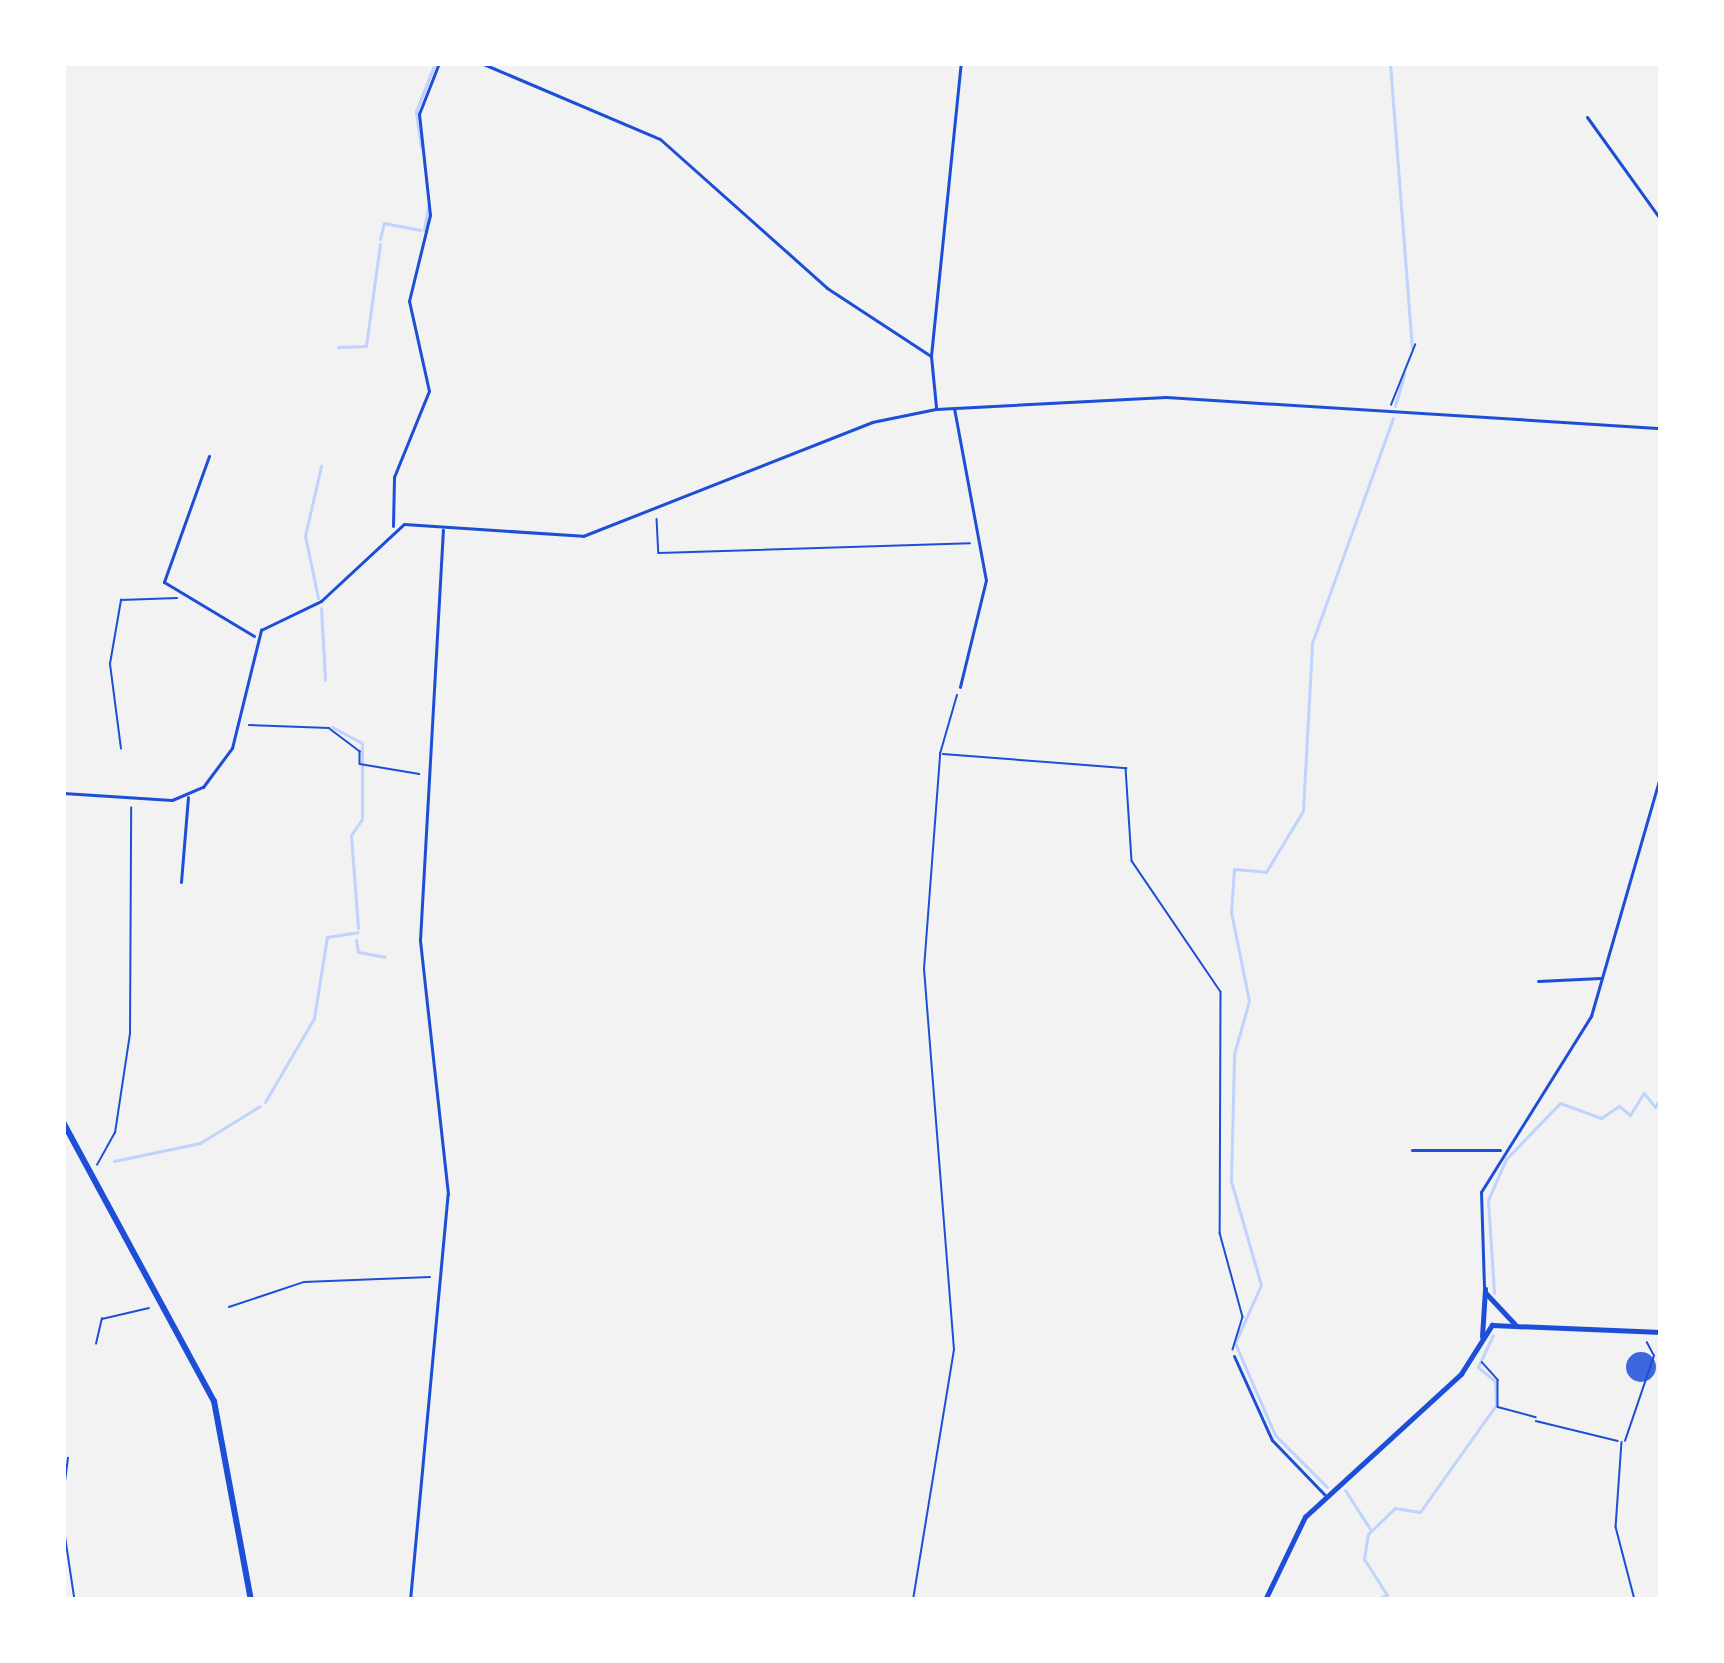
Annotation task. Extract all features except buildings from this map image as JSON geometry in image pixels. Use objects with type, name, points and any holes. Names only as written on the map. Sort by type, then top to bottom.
[{"type":"main road","points":[[63,1122],[214,1401],[251,1600]]},
{"type":"street","points":[[63,793],[131,799],[188,795],[214,777],[239,724],[256,637],[330,594],[394,527],[391,488],[429,391],[410,288],[430,215],[419,113],[439,63]]},
{"type":"street","points":[[481,63],[661,139],[827,288],[931,356]]},
{"type":"street","points":[[936,409],[931,356],[961,63]]},
{"type":"street","points":[[1587,117],[1661,220]]},
{"type":"street","points":[[394,527],[568,539],[872,422],[954,407],[1166,397],[1661,428]]},
{"type":"street","points":[[954,407],[984,542],[982,617],[960,687]]},
{"type":"street","points":[[209,457],[164,565],[181,598],[256,637]]},
{"type":"street","points":[[410,1600],[448,1194],[420,940],[433,777],[443,529]]},
{"type":"street","points":[[1481,1341],[1485,1289],[1478,1212],[1502,1151],[1579,1040],[1599,990],[1661,772]]},
{"type":"street","points":[[182,882],[188,795]]},
{"type":"street","points":[[1538,981],[1602,978]]},
{"type":"street","points":[[1412,1150],[1502,1151]]},
{"type":"street","points":[[1485,1289],[1497,1311],[1515,1324]]},
{"type":"street","points":[[1484,1317],[1497,1311]]},
{"type":"street","points":[[1265,1600],[1294,1531],[1461,1374],[1494,1324],[1497,1311]]},
{"type":"street","points":[[1484,1317],[1494,1324],[1661,1332]]},
{"type":"street","points":[[1234,1356],[1272,1440],[1327,1496]]},
{"type":"path","points":[[1389,413],[1413,345]]},
{"type":"path","points":[[657,508],[659,553],[984,542]]},
{"type":"path","points":[[121,749],[115,655],[121,599],[181,598]]},
{"type":"path","points":[[913,1600],[954,1350],[924,969],[940,754],[960,687]]},
{"type":"path","points":[[239,724],[323,727],[360,751],[360,764],[433,777]]},
{"type":"path","points":[[940,754],[1126,768],[1132,860],[1221,992],[1222,1248],[1243,1317],[1234,1356]]},
{"type":"path","points":[[88,1170],[106,1157],[133,1005],[131,799]]},
{"type":"path","points":[[229,1307],[304,1282],[439,1277]]},
{"type":"path","points":[[96,1344],[102,1319],[164,1302]]},
{"type":"path","points":[[1481,1361],[1498,1379],[1498,1407],[1622,1442],[1634,1440],[1649,1375],[1647,1331]]},
{"type":"path","points":[[1622,1442],[1616,1527],[1635,1600]]},
{"type":"path","points":[[63,1498],[68,1458]]},
{"type":"path","points":[[63,1520],[75,1600]]},
{"type":"waterway","points":[[421,147],[416,111],[435,63]]},
{"type":"waterway","points":[[1390,63],[1412,348]]},
{"type":"waterway","points":[[424,230],[428,207]]},
{"type":"waterway","points":[[380,239],[384,223],[420,230]]},
{"type":"waterway","points":[[338,347],[366,346],[380,244]]},
{"type":"waterway","points":[[1395,406],[1404,374]]},
{"type":"waterway","points":[[1327,1487],[1275,1435],[1235,1343],[1261,1285],[1231,1181],[1234,1054],[1249,1001],[1231,912],[1234,869],[1266,872],[1303,811],[1312,643],[1393,418]]},
{"type":"waterway","points":[[318,598],[305,536],[321,466]]},
{"type":"waterway","points":[[321,608],[325,680]]},
{"type":"waterway","points":[[332,727],[362,743],[362,763]]},
{"type":"waterway","points":[[358,928],[351,835],[362,819],[362,765]]},
{"type":"waterway","points":[[265,1102],[314,1018],[327,937],[358,932]]},
{"type":"waterway","points":[[356,940],[358,952],[385,957]]},
{"type":"waterway","points":[[1494,1293],[1488,1200],[1506,1159],[1560,1103],[1601,1118],[1619,1106],[1630,1115],[1644,1093],[1655,1107],[1661,1097]]},
{"type":"waterway","points":[[114,1161],[200,1143],[260,1106]]},
{"type":"waterway","points":[[1375,1600],[1387,1595],[1364,1559],[1368,1534],[1395,1508],[1420,1512],[1496,1405],[1495,1381],[1478,1367],[1493,1335]]},
{"type":"waterway","points":[[1345,1490],[1370,1529]]}]
